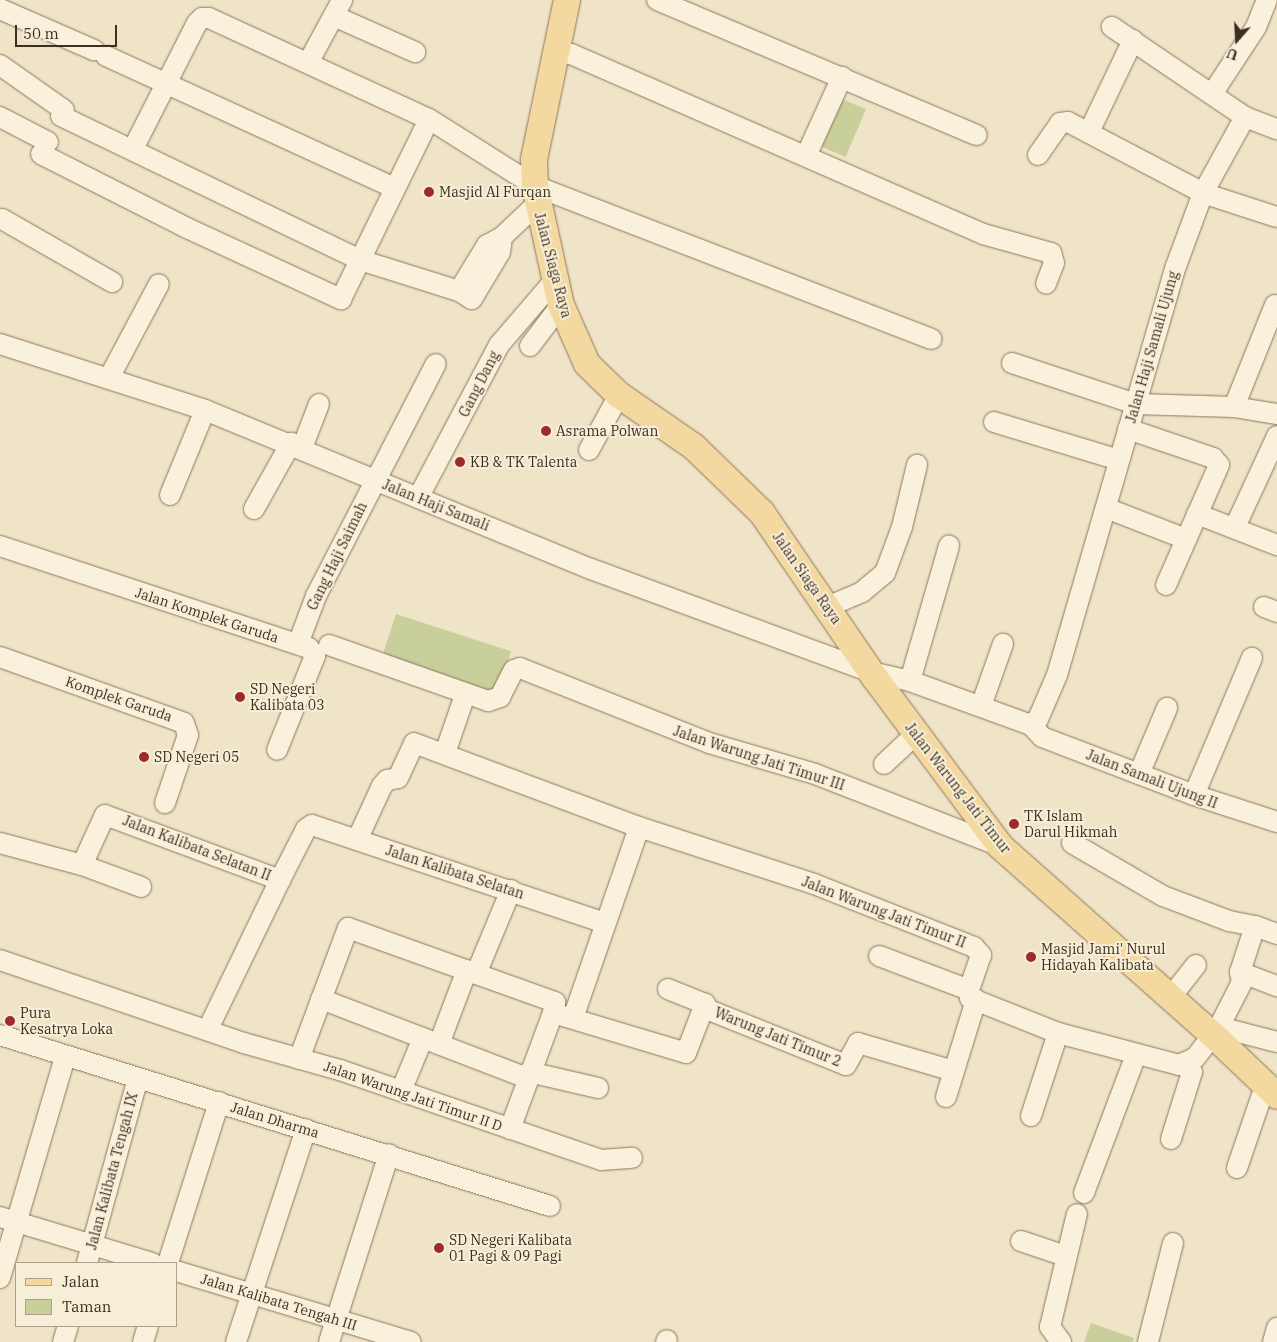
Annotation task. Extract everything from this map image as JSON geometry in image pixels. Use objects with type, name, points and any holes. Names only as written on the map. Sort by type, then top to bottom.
[{"type":"main road","name":"Jalan Siaga Raya","points":[[567,0],[534,160],[536,195],[561,304],[587,364],[619,396],[694,447],[756,506],[871,672]]},
{"type":"main road","name":"Jalan Warung Jati Timur","points":[[871,672],[1000,846],[1170,998],[1216,1031],[1271,1091]]},
{"type":"street","points":[[657,0],[977,135]]},
{"type":"street","points":[[1212,94],[1256,27],[1267,0]]},
{"type":"street","points":[[308,63],[338,8],[415,52]]},
{"type":"street","points":[[3,9],[394,188]]},
{"type":"street","points":[[132,149],[165,83],[202,18],[209,18],[429,119],[536,195],[932,339]]},
{"type":"street","points":[[1112,27],[1245,117],[1277,129]]},
{"type":"street","points":[[1089,132],[1133,40]]},
{"type":"street","points":[[556,52],[571,54],[983,234],[1051,253],[1054,263],[1046,284]]},
{"type":"street","points":[[0,65],[63,113],[132,149],[360,260],[459,291],[472,299],[500,252],[502,237],[536,195]]},
{"type":"street","points":[[806,156],[842,77]]},
{"type":"street","points":[[0,117],[45,148],[335,298],[341,299],[429,119]]},
{"type":"street","name":"Jalan Haji Samali Ujung","points":[[1031,725],[1038,719],[1057,675],[1176,266],[1202,197],[1245,117]]},
{"type":"street","points":[[1038,155],[1062,122],[1089,132],[1202,197],[1277,225]]},
{"type":"street","points":[[1202,197],[1277,217]]},
{"type":"street","points":[[2,219],[112,282]]},
{"type":"street","name":"Gang Dang","points":[[418,498],[499,345],[555,280]]},
{"type":"street","points":[[109,378],[159,284]]},
{"type":"street","points":[[530,346],[561,304]]},
{"type":"street","points":[[1234,408],[1275,305]]},
{"type":"street","name":"Jalan Haji Samali","points":[[0,344],[205,410],[297,446],[591,569],[871,672],[910,681],[981,706]]},
{"type":"street","points":[[1012,363],[1136,404],[1234,408],[1277,414]]},
{"type":"street","name":"Gang Haji Saimah","points":[[298,644],[316,596],[436,364]]},
{"type":"street","points":[[589,450],[619,396]]},
{"type":"street","points":[[254,509],[297,446],[318,404]]},
{"type":"street","points":[[170,495],[205,410]]},
{"type":"street","points":[[994,422],[1119,460]]},
{"type":"street","points":[[1128,429],[1218,460],[1219,465],[1166,585]]},
{"type":"street","points":[[1235,526],[1277,436]]},
{"type":"street","points":[[827,607],[862,592],[885,573],[902,527],[917,465]]},
{"type":"street","points":[[1106,508],[1186,540]]},
{"type":"street","points":[[1197,514],[1235,526],[1277,545]]},
{"type":"street","name":"Jalan Komplek Garuda","points":[[0,546],[309,648],[315,656],[277,750]]},
{"type":"street","points":[[910,681],[949,546]]},
{"type":"street","points":[[981,706],[1003,644]]},
{"type":"street","points":[[329,645],[465,695],[445,754]]},
{"type":"street","name":"Komplek Garuda","points":[[0,658],[184,723],[188,735],[164,804]]},
{"type":"street","points":[[1194,796],[1252,658]]},
{"type":"street","name":"Jalan Warung Jati Timur III","points":[[465,695],[488,701],[497,700],[503,694],[514,670],[520,668],[709,743],[815,774],[1000,846]]},
{"type":"street","name":"Jalan Samali Ujung II","points":[[981,706],[1031,725],[1042,737],[1194,796],[1277,822]]},
{"type":"street","points":[[1139,774],[1167,708]]},
{"type":"street","points":[[884,764],[916,734]]},
{"type":"street","points":[[357,840],[382,786],[387,780],[398,778],[412,744],[445,754],[639,827],[573,1018]]},
{"type":"street","name":"Jalan Kalibata Selatan II","points":[[82,866],[105,815],[280,880]]},
{"type":"street","name":"Jalan Kalibata Selatan","points":[[306,829],[312,825],[605,923]]},
{"type":"street","name":"Jalan Warung Jati Timur II","points":[[639,827],[814,884],[974,947],[981,955],[973,995]]},
{"type":"street","name":"Jalan Kalibata Selatan II","points":[[208,1029],[306,829]]},
{"type":"street","points":[[0,843],[82,866],[141,887]]},
{"type":"street","points":[[1072,843],[1163,896],[1229,921],[1255,926],[1277,934]]},
{"type":"street","points":[[401,1091],[472,972],[511,890]]},
{"type":"street","points":[[879,956],[1058,1033],[1179,1065],[1188,1064],[1216,1031],[1242,982],[1240,972],[1255,926]]},
{"type":"street","points":[[299,1059],[348,928],[555,1002],[553,1013],[684,1053],[704,1006]]},
{"type":"street","name":"Jalan Warung Jati Timur II D","points":[[0,960],[401,1091],[510,1129],[528,1075],[553,1013]]},
{"type":"street","points":[[1170,998],[1196,965]]},
{"type":"street","points":[[1240,972],[1277,986]]},
{"type":"street","name":"Warung Jati Timur 2","points":[[668,989],[846,1066],[858,1042],[954,1071]]},
{"type":"street","points":[[946,1097],[973,995]]},
{"type":"street","points":[[321,999],[431,1041],[528,1075],[598,1088]]},
{"type":"street","points":[[1216,1031],[1277,1042]]},
{"type":"street","points":[[1030,1116],[1058,1033]]},
{"type":"street","name":"Jalan Dharma","points":[[0,1035],[66,1057],[389,1154],[550,1206]]},
{"type":"street","points":[[1084,1193],[1136,1055]]},
{"type":"street","points":[[0,1278],[7,1220],[66,1057]]},
{"type":"street","points":[[1170,1140],[1192,1072],[1188,1064]]},
{"type":"street","name":"Jalan Kalibata Tengah IX","points":[[89,1254],[138,1078]]},
{"type":"street","points":[[1237,1168],[1271,1091]]},
{"type":"street","points":[[168,1262],[219,1102]]},
{"type":"street","points":[[236,1342],[306,1129]]},
{"type":"street","points":[[510,1129],[601,1160],[632,1158]]},
{"type":"street","points":[[329,1342],[389,1154]]},
{"type":"street","points":[[1061,1342],[1050,1327],[1065,1256],[1077,1214]]},
{"type":"street","points":[[7,1220],[89,1254],[145,1262]]},
{"type":"street","points":[[1021,1241],[1065,1256]]},
{"type":"street","points":[[1148,1342],[1173,1243]]},
{"type":"street","name":"Jalan Kalibata Tengah III","points":[[178,1272],[407,1341]]},
{"type":"street","points":[[62,1342],[68,1327]]},
{"type":"street","points":[[143,1342],[148,1327]]},
{"type":"street","points":[[1273,1342],[1277,1328]]},
{"type":"green space","points":[[842,99],[866,109],[846,157],[822,147]]},
{"type":"green space","points":[[396,614],[511,651],[495,701],[380,663]]},
{"type":"green space","points":[[1091,1323],[1134,1338],[1133,1342],[1084,1342]]},
{"type":"place","name":"Masjid Al Furqan","points":[[429,192]]},
{"type":"place","name":"Asrama Polwan","points":[[546,431]]},
{"type":"place","name":"KB & TK Talenta","points":[[460,462]]},
{"type":"place","name":"SD Negeri Kalibata 03","points":[[240,697]]},
{"type":"place","name":"SD Negeri 05","points":[[144,757]]},
{"type":"place","name":"TK Islam Darul Hikmah","points":[[1014,824]]},
{"type":"place","name":"Masjid Jami' Nurul Hidayah Kalibata","points":[[1031,957]]},
{"type":"place","name":"Pura Kesatrya Loka","points":[[10,1021]]},
{"type":"place","name":"SD Negeri Kalibata 01 Pagi & 09 Pagi","points":[[439,1248]]}]
